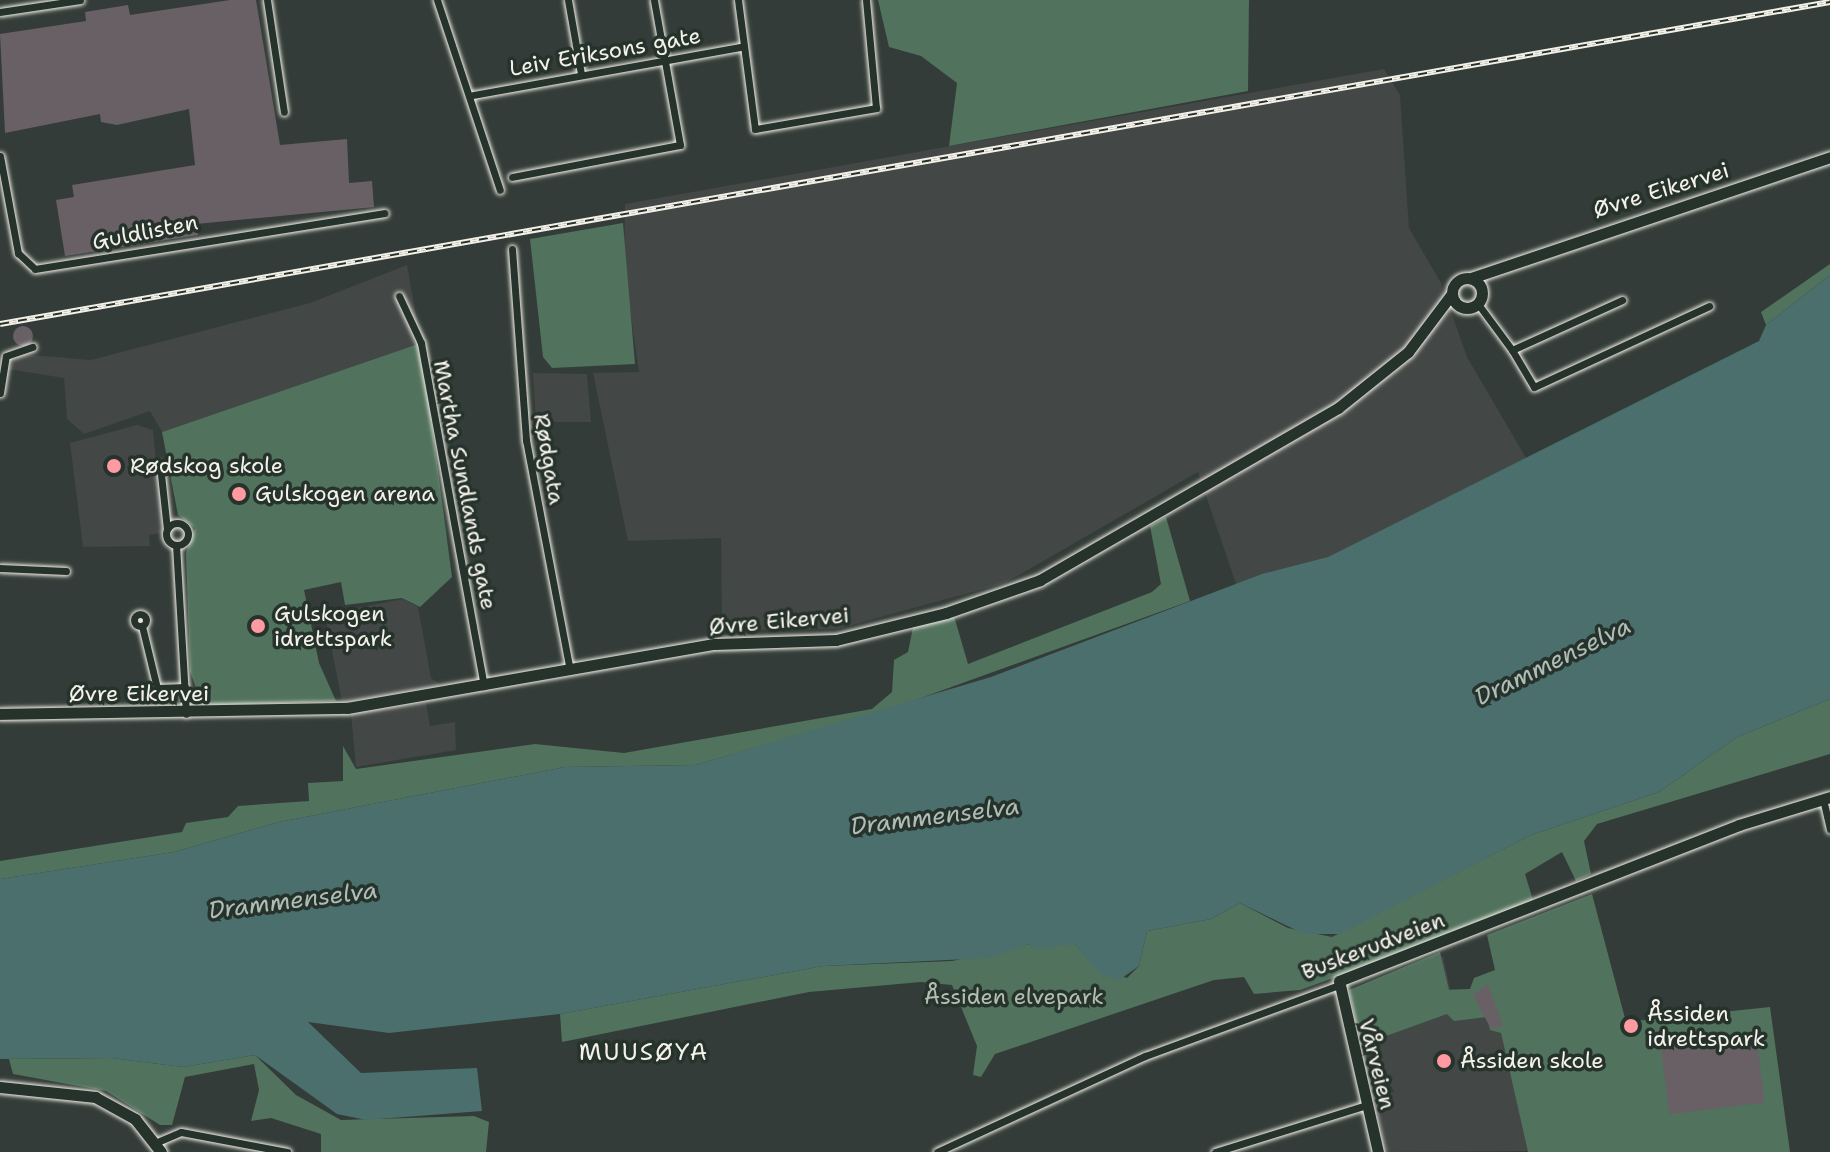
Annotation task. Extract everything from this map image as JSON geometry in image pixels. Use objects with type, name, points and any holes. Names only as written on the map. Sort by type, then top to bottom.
[{"type":"main road","name":"Øvre Eikervei","points":[[1471,278],[1830,157]]},
{"type":"main road","name":"Øvre Eikervei","points":[[1482,291],[1506,266]]},
{"type":"main road","points":[[1471,278],[1482,291],[1478,304],[1463,308],[1451,295],[1457,281],[1471,278]]},
{"type":"main road","name":"Øvre Eikervei","points":[[1429,329],[1451,295]]},
{"type":"main road","name":"Øvre Eikervei","points":[[2,715],[187,715],[347,708],[571,672],[715,644],[836,640],[998,597],[1338,408],[1429,329],[1463,308]]},
{"type":"main road","name":"Buskerudveien","points":[[1336,986],[1660,854],[1826,798]]},
{"type":"main road","name":"Vårveien","points":[[1336,986],[1378,1152]]},
{"type":"main road","points":[[0,1081],[107,1102],[158,1148]]},
{"type":"main road","points":[[0,1087],[17,1085]]},
{"type":"street","points":[[0,12],[80,0]]},
{"type":"street","points":[[267,0],[284,112]]},
{"type":"street","points":[[437,0],[473,95],[500,190]]},
{"type":"street","points":[[568,0],[581,74]]},
{"type":"street","points":[[512,177],[680,145],[654,0]]},
{"type":"street","points":[[738,0],[755,129],[876,108],[866,0]]},
{"type":"street","name":"Leiv Eriksons gate","points":[[473,95],[744,46]]},
{"type":"street","name":"Guldlisten","points":[[0,156],[18,253],[35,269],[385,213]]},
{"type":"street","name":"Rødgata","points":[[512,249],[522,414],[571,672]]},
{"type":"street","name":"Martha Sundlands gate","points":[[399,296],[421,343],[484,686]]},
{"type":"street","points":[[1512,350],[1622,300]]},
{"type":"street","points":[[1478,304],[1512,350],[1534,387],[1709,306]]},
{"type":"street","points":[[0,393],[6,356],[32,347]]},
{"type":"street","points":[[160,465],[167,529],[176,545],[187,715]]},
{"type":"street","points":[[167,529],[178,523],[187,530],[176,545]]},
{"type":"street","points":[[0,568],[66,571]]},
{"type":"street","points":[[142,626],[157,688],[185,687]]},
{"type":"street","points":[[1826,798],[1830,829]]},
{"type":"street","name":"Buskerudveien","points":[[937,1152],[1157,1051],[1336,986]]},
{"type":"street","points":[[1215,1152],[1367,1105]]},
{"type":"street","points":[[158,1148],[181,1132],[287,1152]]},
{"type":"shaded area","points":[[1384,69],[1400,95],[1409,228],[1441,283],[1467,357],[1526,458],[1328,557],[1237,587],[1198,472],[1005,583],[837,629],[722,630],[721,538],[628,541],[593,373],[639,372],[624,267],[625,204]]},
{"type":"shaded area","points":[[407,265],[421,343],[162,432],[150,411],[84,434],[67,419],[64,378],[7,369],[19,354],[91,360],[310,303]]},
{"type":"shaded area","points":[[533,373],[587,374],[591,422],[536,422]]},
{"type":"shaded area","name":"Rødskog skole","points":[[137,425],[153,430],[163,533],[149,535],[150,546],[83,547],[70,443]]},
{"type":"shaded area","points":[[403,599],[418,607],[431,678],[441,685],[342,702],[325,614]]},
{"type":"shaded area","points":[[426,703],[430,726],[455,722],[456,750],[356,767],[351,714]]},
{"type":"shaded area","name":"Åssiden skole","points":[[1443,956],[1450,989],[1470,989],[1501,1033],[1528,1151],[1387,1152],[1374,1098],[1394,1092],[1349,994]]},
{"type":"green space","points":[[878,0],[1249,0],[1248,91],[949,146],[957,83],[921,56],[889,47]]},
{"type":"green space","points":[[623,223],[635,364],[552,368],[543,357],[530,239]]},
{"type":"green space","points":[[1830,264],[1830,275],[1766,325],[1761,312]]},
{"type":"green space","points":[[421,343],[452,577],[420,607],[402,598],[345,605],[341,582],[304,590],[319,663],[336,701],[202,705],[190,671],[186,553],[195,528],[178,515],[162,432]]},
{"type":"green space","points":[[1166,517],[1190,601],[896,707],[695,765],[565,767],[279,822],[174,852],[0,879],[0,861],[182,832],[186,823],[228,817],[238,806],[309,801],[308,783],[343,781],[343,746],[356,769],[535,744],[624,753],[872,709],[892,692],[894,660],[908,652],[913,627],[954,616],[968,664],[1152,592],[1161,584],[1150,526]]},
{"type":"green space","name":"Åssiden elvepark","points":[[1830,699],[1830,754],[1597,824],[1584,841],[1591,874],[1576,881],[1562,852],[1525,874],[1533,900],[1419,947],[1300,990],[1254,994],[1244,977],[1214,980],[995,1054],[981,1077],[973,1075],[977,1046],[952,985],[921,982],[809,992],[562,1042],[560,1014],[823,966],[952,961],[1031,944],[1075,944],[1094,965],[1127,978],[1139,966],[1147,931],[1211,919],[1240,903],[1288,928],[1332,937],[1531,835],[1659,792],[1737,737]]},
{"type":"green space","name":"Åssiden idrettspark","points":[[1592,894],[1626,1022],[1770,1007],[1790,1152],[1528,1152],[1501,1033],[1490,1030],[1487,1017],[1454,1021],[1447,1014],[1361,1045],[1349,990],[1440,952],[1449,990],[1470,989],[1474,978],[1495,970],[1487,935]]},
{"type":"green space","points":[[255,1055],[296,1095],[341,1120],[474,1116],[489,1122],[486,1152],[321,1152],[321,1134],[271,1118],[251,1121],[259,1090],[254,1064],[185,1077],[172,1125],[160,1125],[106,1091],[13,1074],[9,1059],[111,1058],[183,1067]]},
{"type":"water","name":"Drammenselva","points":[[1830,275],[1830,699],[1737,737],[1659,792],[1531,835],[1340,934],[1304,934],[1240,903],[1211,919],[1147,931],[1139,966],[1119,980],[1100,974],[1075,944],[1032,949],[1030,944],[989,958],[823,966],[560,1014],[389,1033],[308,1022],[361,1073],[477,1068],[482,1111],[366,1120],[337,1114],[255,1055],[183,1067],[111,1058],[0,1059],[0,879],[174,852],[279,822],[565,767],[695,765],[991,677],[1262,574],[1328,557],[1759,341],[1766,325]]},
{"type":"building","points":[[230,0],[256,0],[280,145],[347,139],[349,183],[372,181],[374,207],[196,224],[198,235],[65,256],[56,200],[74,197],[72,185],[195,165],[189,109],[117,125],[101,122],[100,114],[5,133],[0,34],[86,21],[85,12],[128,5],[130,15]]},
{"type":"building","points":[[19,326],[27,326],[33,336],[27,346],[19,346],[13,340],[13,332]]},
{"type":"building","points":[[1488,984],[1503,1026],[1491,1029],[1473,995]]},
{"type":"building","points":[[1756,1033],[1765,1102],[1669,1114],[1661,1045]]},
{"type":"railway","points":[[0,324],[1830,2]]},
{"type":"place","name":"Rødskog skole","points":[[114,466]]},
{"type":"place","name":"Gulskogen arena","points":[[239,494]]},
{"type":"place","name":"Gulskogen idrettspark","points":[[258,626]]},
{"type":"place","name":"Åssiden idrettspark","points":[[1631,1026]]},
{"type":"place","name":"Åssiden skole","points":[[1444,1061]]},
{"type":"district","name":"MUUSØYA","points":[[644,1053]]}]
